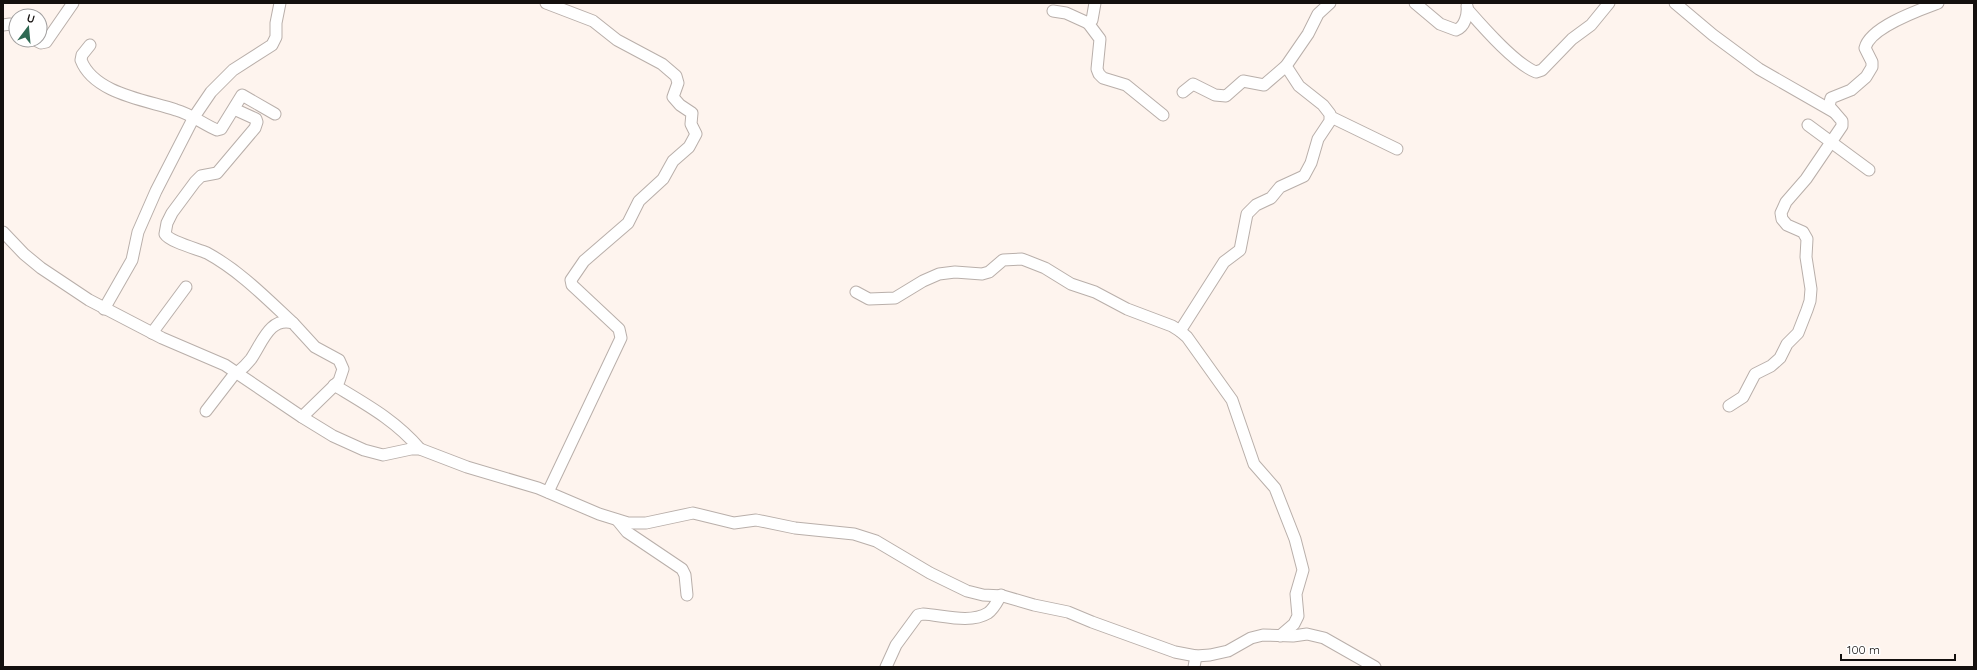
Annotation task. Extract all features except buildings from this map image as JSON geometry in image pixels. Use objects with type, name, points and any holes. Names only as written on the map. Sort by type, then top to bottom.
[{"type":"street","points":[[48,39],[72,3]]},
{"type":"street","points":[[104,309],[132,260],[138,232],[156,191],[194,117],[221,82],[240,65],[272,45],[280,3]]},
{"type":"street","points":[[546,3],[589,19],[617,40],[662,64],[677,78],[678,83],[673,97],[680,105],[692,113],[691,124],[696,134],[692,144],[675,159],[668,172],[639,201],[628,223],[584,261],[570,281],[616,325],[621,332],[621,338],[548,492]]},
{"type":"street","points":[[1088,23],[1092,20],[1095,3]]},
{"type":"street","points":[[1182,92],[1193,84],[1215,95],[1226,96],[1243,81],[1264,85],[1286,66],[1308,34],[1318,14],[1330,3]]},
{"type":"street","points":[[1415,3],[1440,24],[1451,30],[1458,30],[1462,26],[1467,6]]},
{"type":"street","points":[[1467,6],[1495,41],[1526,67],[1536,72],[1542,70],[1572,40],[1589,28],[1609,3]]},
{"type":"street","points":[[1675,3],[1713,35],[1759,69],[1834,113]]},
{"type":"street","points":[[1729,406],[1743,397],[1755,374],[1771,366],[1780,358],[1787,344],[1798,333],[1810,301],[1811,288],[1806,257],[1806,239],[1803,232],[1784,222],[1782,213],[1786,202],[1806,179],[1843,122],[1829,106],[1831,98],[1847,93],[1866,77],[1872,68],[1872,60],[1865,48],[1871,38],[1885,28],[1916,12],[1938,3]]},
{"type":"street","points":[[1053,11],[1066,13],[1088,23],[1100,39],[1097,69],[1099,74],[1104,78],[1126,85],[1163,115]]},
{"type":"street","points":[[90,45],[82,56],[81,60],[97,80],[131,98],[177,110],[194,117],[219,131],[234,109],[240,97],[244,95],[275,114]]},
{"type":"street","points":[[1286,66],[1299,86],[1324,105],[1331,117],[1397,149]]},
{"type":"street","points":[[234,109],[256,119],[257,122],[255,128],[217,174],[201,176],[195,182],[172,213],[167,223],[165,234],[171,240],[208,254],[231,268],[263,294],[315,347],[336,358],[342,363],[342,374],[334,385],[302,417]]},
{"type":"street","points":[[1180,331],[1224,262],[1240,250],[1247,214],[1256,205],[1271,198],[1280,187],[1304,176],[1318,139],[1326,129],[1331,117]]},
{"type":"street","points":[[1808,125],[1869,170]]},
{"type":"street","points":[[3,232],[24,254],[67,287],[104,309],[237,372],[302,417],[334,436],[374,453],[390,454],[411,449],[420,449],[467,467],[499,475],[548,492],[618,521],[628,523],[646,523],[693,513],[734,523],[756,520],[795,528],[864,536],[876,541],[930,573],[976,594],[1001,595],[1040,607],[1068,612],[1195,662],[1228,651],[1257,636],[1307,634],[1324,638],[1375,667]]},
{"type":"street","points":[[856,292],[869,299],[895,298],[907,290],[939,274],[955,272],[982,274],[989,272],[1003,260],[1022,259],[1045,268],[1071,284],[1095,292],[1127,309],[1172,326],[1180,331],[1187,337],[1232,400],[1254,464],[1274,488],[1293,532],[1303,570],[1296,594],[1298,616],[1294,624],[1280,636]]},
{"type":"street","points":[[152,333],[186,287]]},
{"type":"street","points":[[206,411],[237,372],[252,358],[270,328],[280,322],[293,323]]},
{"type":"street","points":[[334,385],[382,413],[406,433],[420,449]]},
{"type":"street","points":[[618,521],[627,532],[682,568],[685,575],[687,595]]},
{"type":"street","points":[[886,667],[899,640],[918,615],[923,614],[959,618],[975,617],[988,613],[1001,595]]}]
